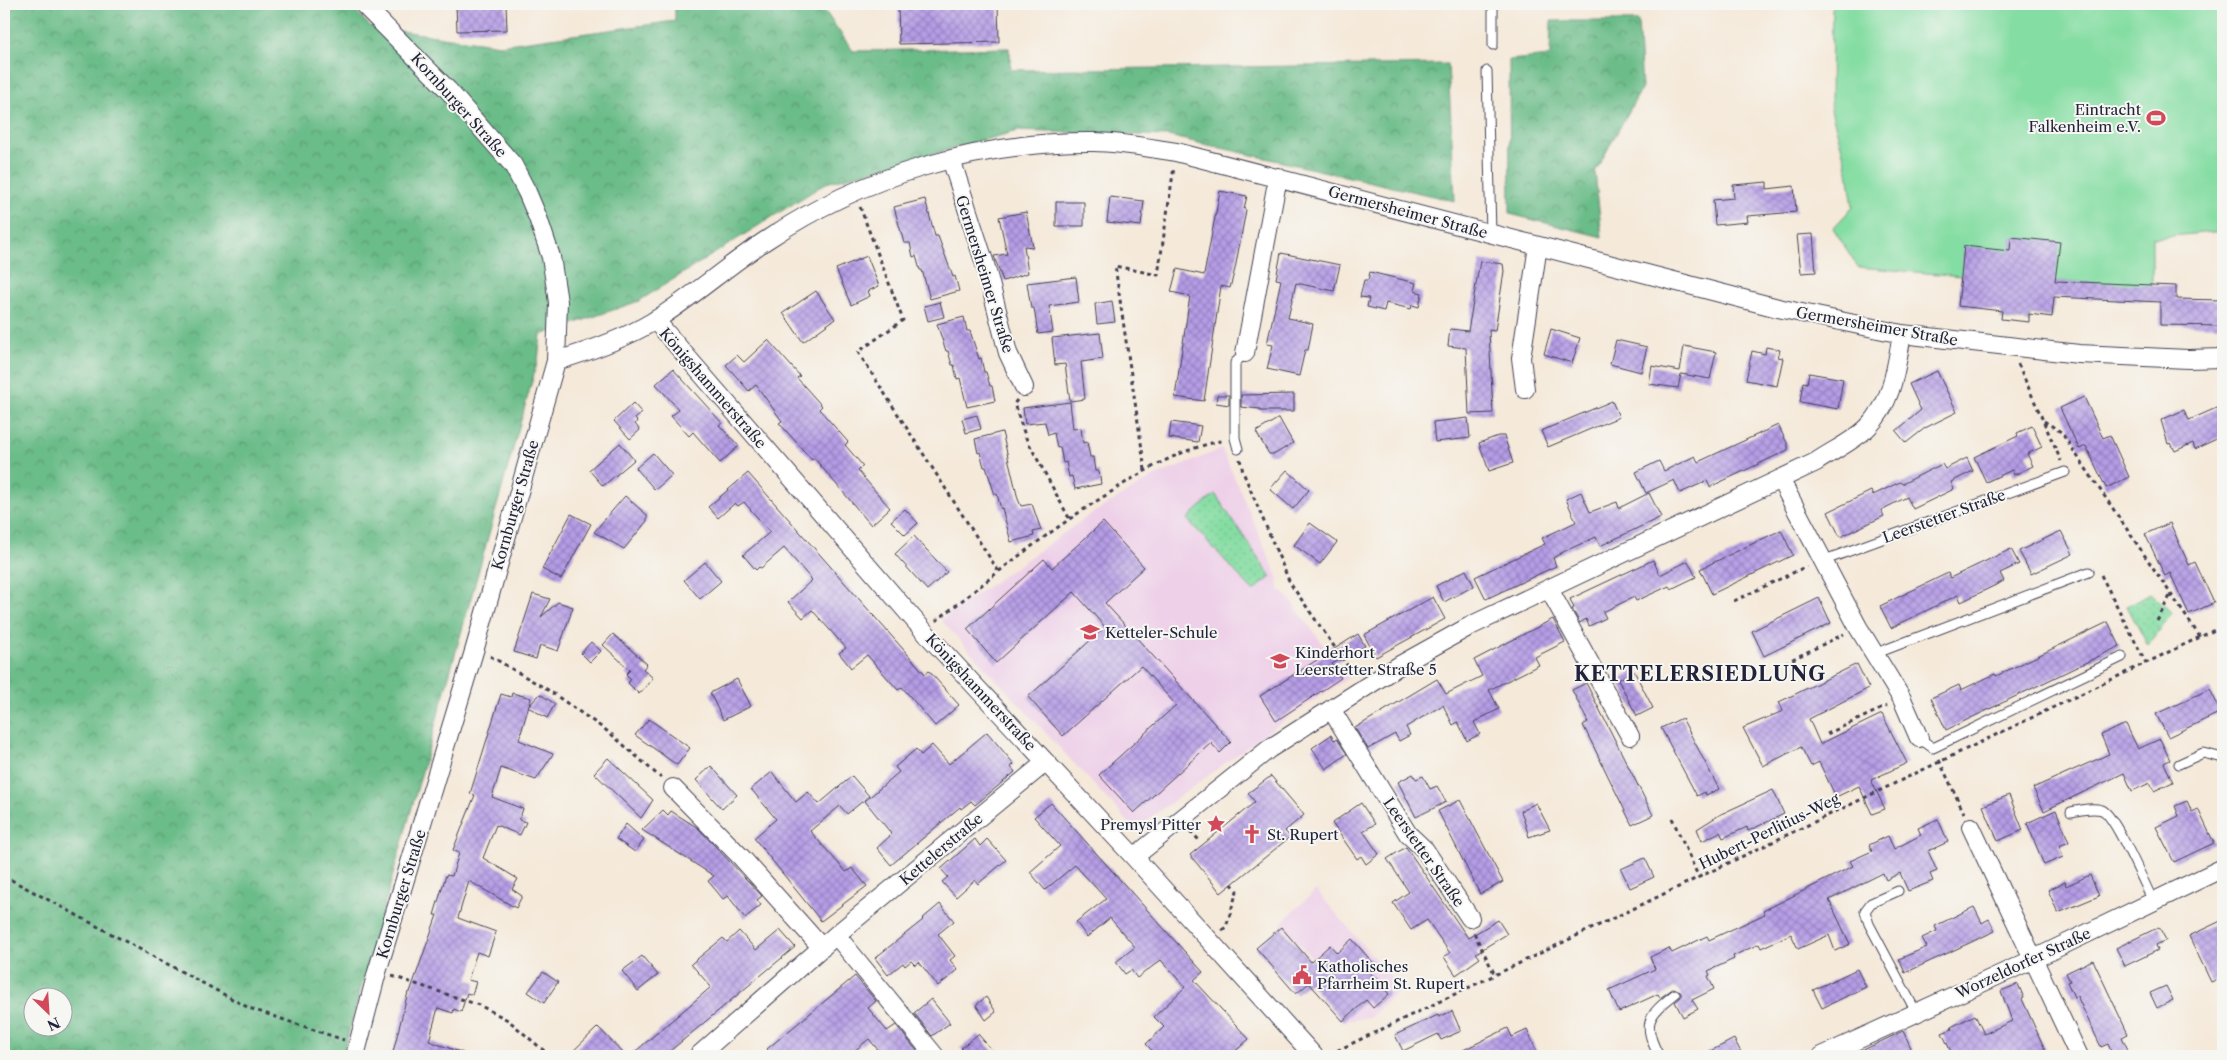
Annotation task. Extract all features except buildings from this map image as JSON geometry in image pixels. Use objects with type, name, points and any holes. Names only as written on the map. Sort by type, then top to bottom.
[{"type":"street","name":"Kornburger Straße","points":[[357,1051],[377,972],[475,648],[556,361],[558,302],[551,257],[527,192],[512,166],[448,90],[363,4]]},
{"type":"street","name":"Germersheimer Straße","points":[[556,361],[586,352],[624,336],[654,320],[768,238],[814,211],[854,192],[906,172],[951,159],[998,149],[1044,144],[1095,142],[1176,152],[1778,308],[1902,334],[2079,354],[2223,358]]},
{"type":"street","name":"Germersheimer Straße","points":[[951,159],[985,264],[1008,353],[1024,387]]},
{"type":"street","points":[[1245,353],[1278,178]]},
{"type":"street","points":[[1525,389],[1521,358],[1538,246]]},
{"type":"street","name":"Königshammerstraße","points":[[654,320],[923,630],[1134,857],[1314,1056]]},
{"type":"street","points":[[1134,857],[1269,749],[1363,688],[1470,626],[1816,462],[1867,428],[1882,408],[1890,391],[1902,334]]},
{"type":"street","points":[[1780,479],[1858,627],[1902,699],[1919,738]]},
{"type":"street","points":[[1548,589],[1630,736]]},
{"type":"street","name":"Leerstetter Straße","points":[[1331,709],[1408,834],[1425,850],[1470,918]]},
{"type":"street","name":"Kettelerstraße","points":[[698,1056],[836,936],[1046,762]]},
{"type":"street","points":[[673,788],[741,857],[822,948]]},
{"type":"street","points":[[1971,827],[2079,1056]]},
{"type":"street","name":"Worzeldorfer Straße","points":[[1822,1056],[1844,1052],[1916,1012],[2034,959],[2223,868]]},
{"type":"street","points":[[836,936],[935,1056]]},
{"type":"lane","points":[[1492,4],[1493,45]]},
{"type":"lane","points":[[1487,71],[1491,234]]},
{"type":"lane","points":[[1238,449],[1235,438],[1235,363],[1245,353]]},
{"type":"lane","name":"Leerstetter Straße","points":[[1822,560],[2065,472]]},
{"type":"lane","points":[[1874,654],[2089,572]]},
{"type":"lane","points":[[1919,738],[1933,748],[2122,657]]},
{"type":"lane","points":[[2179,764],[2203,753],[2223,758]]},
{"type":"lane","points":[[2071,812],[2091,809],[2103,810],[2110,816],[2120,831],[2153,901]]},
{"type":"lane","points":[[1898,891],[1871,903],[1865,911],[1869,924],[1916,1012]]},
{"type":"lane","points":[[1659,1056],[1648,1031],[1650,1018],[1658,1008],[1675,994]]},
{"type":"path","points":[[1145,470],[1114,266],[1158,274],[1176,152]]},
{"type":"path","points":[[854,192],[903,320],[858,352],[999,572]]},
{"type":"path","points":[[2011,347],[2065,472]]},
{"type":"path","points":[[1024,387],[1014,404],[1026,438],[1069,518]]},
{"type":"path","points":[[2044,421],[2061,432],[2200,637]]},
{"type":"path","points":[[923,630],[1069,518],[1145,470],[1202,445],[1235,438]]},
{"type":"path","points":[[1238,449],[1244,472],[1290,583],[1363,688]]},
{"type":"path","points":[[1734,601],[1822,560]]},
{"type":"path","points":[[2089,572],[2098,568],[2146,664]]},
{"type":"path","points":[[2157,621],[2171,594]]},
{"type":"path","name":"Hubert-Perlitius-Weg","points":[[1325,1056],[2223,626]]},
{"type":"path","points":[[1785,663],[1858,627]]},
{"type":"path","points":[[475,648],[548,690],[610,733],[673,788]]},
{"type":"path","points":[[1827,734],[1902,699]]},
{"type":"path","points":[[1933,748],[1971,827]]},
{"type":"path","points":[[1672,818],[1699,878]]},
{"type":"path","points":[[4,876],[249,1008],[357,1051]]},
{"type":"path","points":[[1209,939],[1226,927],[1237,891],[1232,884]]},
{"type":"path","points":[[1470,918],[1469,923],[1495,975]]},
{"type":"path","points":[[377,972],[479,1005],[508,1020],[550,1056]]},
{"type":"shaded area","name":"Ketteler-Schule","points":[[1222,449],[1278,578],[1279,590],[1288,597],[1348,678],[1276,726],[1135,829],[941,620],[1088,516],[1155,476]]},
{"type":"shaded area","points":[[1316,890],[1401,989],[1370,1017],[1343,1021],[1333,980],[1280,924]]},
{"type":"green space","points":[[4,4],[349,4],[371,27],[500,45],[675,21],[675,4],[820,4],[853,51],[1009,48],[1011,70],[1448,64],[1455,201],[1168,136],[1017,131],[826,183],[639,301],[541,335],[538,360],[342,1056],[4,1056]]},
{"type":"green space","points":[[1832,4],[2223,4],[2223,231],[2152,238],[2152,286],[2055,281],[2052,317],[2030,314],[2029,322],[2001,319],[2002,311],[1961,276],[1858,267],[1833,228],[1853,207],[1848,171],[1831,110]]},
{"type":"green space","points":[[1551,21],[1638,21],[1642,88],[1595,172],[1602,237],[1510,214],[1509,60],[1550,56]]},
{"type":"green space","points":[[1215,494],[1271,577],[1253,591],[1187,519]]},
{"type":"green space","points":[[2150,593],[2172,613],[2148,646],[2127,606]]},
{"type":"place","name":"Eintracht Falkenheim e.V.","points":[[2156,118]]},
{"type":"place","name":"Ketteler-Schule","points":[[1090,632]]},
{"type":"place","name":"Kinderhort Leerstetter Straße 5","points":[[1280,661]]},
{"type":"place","name":"Premysl Pitter","points":[[1216,824]]},
{"type":"place","name":"St. Rupert","points":[[1252,834]]},
{"type":"place","name":"Katholisches Pfarrheim St. Rupert","points":[[1302,975]]},
{"type":"district","name":"KETTELERSIEDLUNG","points":[[1700,674]]}]
